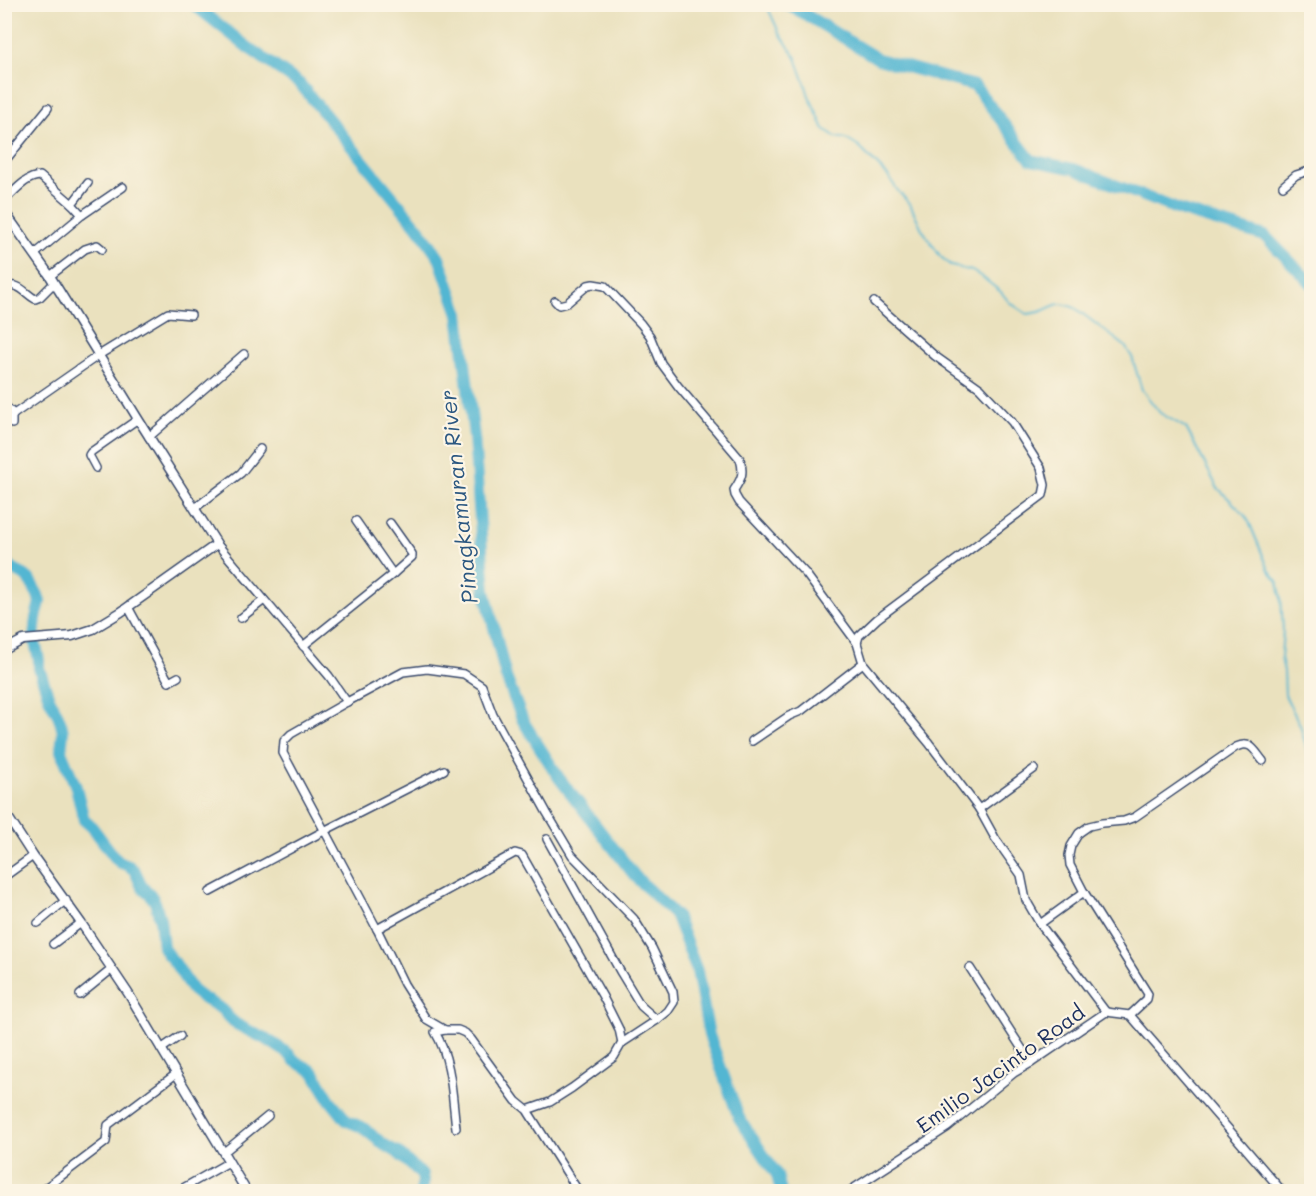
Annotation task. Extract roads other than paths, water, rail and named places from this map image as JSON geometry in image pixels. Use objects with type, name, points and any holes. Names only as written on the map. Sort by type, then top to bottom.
[{"type":"street","points":[[4,162],[48,108]]},
{"type":"street","points":[[1283,186],[1296,175],[1311,170]]},
{"type":"street","points":[[4,201],[23,182],[40,176],[82,215]]},
{"type":"street","points":[[72,204],[88,183]]},
{"type":"street","points":[[35,254],[82,215],[123,187]]},
{"type":"street","points":[[4,211],[52,279],[217,544],[329,676],[347,702]]},
{"type":"street","points":[[4,288],[18,286],[34,299],[40,297],[52,279],[85,249],[97,245],[102,249]]},
{"type":"street","points":[[555,301],[559,305],[567,303],[588,285],[605,286],[641,324],[650,336],[661,363],[740,459],[743,469],[741,480],[734,490],[739,502],[806,574],[857,643],[863,663],[929,742],[979,809],[995,838],[1021,875],[1026,900],[1040,924],[1106,1012]]},
{"type":"street","points":[[857,643],[859,636],[877,619],[1043,495],[1045,485],[1041,468],[1012,422],[980,388],[935,356],[874,302]]},
{"type":"street","points":[[12,424],[14,414],[99,355],[168,314],[191,315]]},
{"type":"street","points":[[149,437],[244,354]]},
{"type":"street","points":[[4,405],[14,414]]},
{"type":"street","points":[[96,468],[89,455],[91,452],[138,419]]},
{"type":"street","points":[[195,508],[241,472],[260,448]]},
{"type":"street","points":[[356,521],[393,574]]},
{"type":"street","points":[[303,646],[412,556],[390,523]]},
{"type":"street","points":[[4,650],[22,640],[72,636],[93,629],[217,544]]},
{"type":"street","points":[[241,618],[264,600]]},
{"type":"street","points":[[128,607],[169,682],[178,677]]},
{"type":"street","points":[[752,741],[789,716],[801,711],[863,663]]},
{"type":"street","points":[[445,1030],[426,1019],[404,984],[283,753],[284,741],[291,734],[403,672],[427,669],[464,674],[482,686],[499,725],[572,855],[634,919],[652,948],[673,992],[674,1002],[668,1011],[622,1043],[614,1057],[550,1102],[527,1110]]},
{"type":"street","points":[[1263,761],[1249,744],[1236,747],[1135,817],[1124,821],[1089,826],[1079,833],[1071,846],[1069,855],[1070,865],[1084,892],[1148,994],[1147,999],[1130,1015],[1283,1191]]},
{"type":"street","points":[[979,809],[1034,769]]},
{"type":"street","points":[[210,892],[444,770]]},
{"type":"street","points":[[4,811],[112,969],[247,1191]]},
{"type":"street","points":[[547,839],[641,1006],[657,1020]]},
{"type":"street","points":[[377,929],[515,853],[522,855],[603,997],[619,1029],[622,1043]]},
{"type":"street","points":[[4,877],[33,856]]},
{"type":"street","points":[[1040,924],[1084,892]]},
{"type":"street","points":[[38,923],[66,900]]},
{"type":"street","points":[[53,944],[81,923]]},
{"type":"street","points":[[970,968],[1031,1063]]},
{"type":"street","points":[[80,995],[112,969]]},
{"type":"street","name":"Emilio Jacinto Road","points":[[853,1190],[948,1126],[1014,1073],[1106,1012],[1130,1015]]},
{"type":"street","points":[[456,1128],[447,1063],[444,1050],[435,1032],[445,1030],[458,1030],[471,1039],[516,1101],[527,1110],[579,1191]]},
{"type":"street","points":[[161,1049],[180,1036]]},
{"type":"street","points":[[40,1191],[106,1142],[108,1125],[176,1074]]},
{"type":"street","points":[[224,1152],[268,1116]]},
{"type":"street","points":[[176,1191],[230,1162]]},
{"type":"waterway","name":"Pinagkamuran River","points":[[193,4],[246,46],[300,84],[420,230],[439,257],[459,314],[474,437],[485,591],[506,677],[523,721],[559,778],[635,876],[676,916],[697,971],[709,1035],[739,1118],[777,1175],[781,1192]]},
{"type":"waterway","points":[[766,4],[779,32],[796,58],[809,96],[824,129],[859,147],[888,176],[910,204],[922,229],[940,256],[951,266],[972,271],[982,277],[1001,292],[1009,302],[1027,314],[1040,312],[1058,304],[1075,308],[1125,346],[1132,357],[1142,390],[1160,413],[1186,428],[1217,487],[1249,522],[1269,570],[1278,581],[1281,597],[1283,630],[1281,658],[1285,695],[1300,725],[1308,754],[1312,758]]},
{"type":"waterway","points":[[785,4],[878,59],[975,86],[1031,160],[1074,169],[1182,211],[1265,236],[1312,284]]},
{"type":"waterway","points":[[4,560],[14,570],[29,579],[38,595],[40,602],[34,638],[39,668],[49,698],[61,723],[63,732],[61,751],[76,787],[84,820],[116,859],[135,871],[142,887],[155,902],[160,919],[163,947],[167,954],[192,990],[223,1010],[236,1024],[271,1042],[295,1061],[313,1071],[330,1100],[347,1121],[362,1127],[397,1152],[422,1175],[421,1192]]}]
